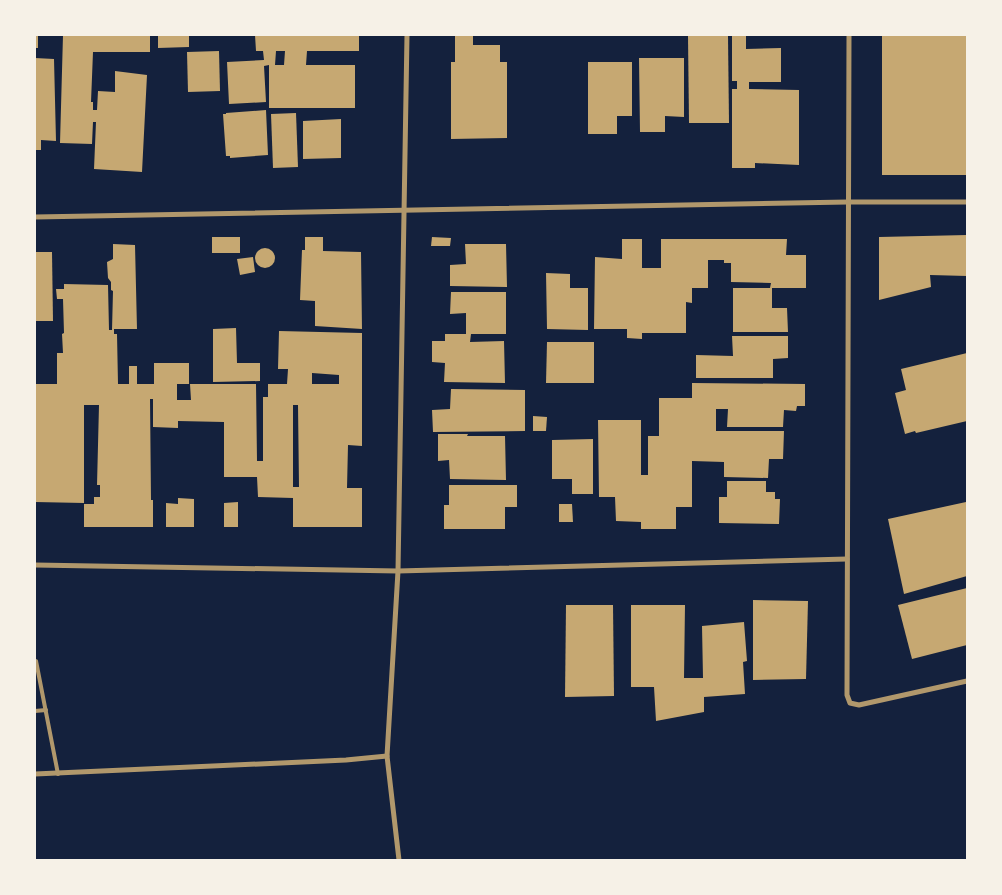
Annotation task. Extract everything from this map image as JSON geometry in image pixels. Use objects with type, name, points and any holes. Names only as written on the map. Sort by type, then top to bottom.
[{"type":"street","points":[[399,860],[387,756],[398,571],[407,35]]},
{"type":"street","points":[[849,35],[847,695],[850,703],[859,705],[967,681]]},
{"type":"street","points":[[35,217],[404,209],[967,202]]},
{"type":"street","points":[[35,565],[398,571],[847,559]]},
{"type":"street","points":[[35,774],[346,760],[387,756]]},
{"type":"lane","points":[[35,661],[58,774]]},
{"type":"lane","points":[[35,710],[46,710]]},
{"type":"building","points":[[35,35],[38,35],[38,48],[35,48]]},
{"type":"building","points":[[63,35],[150,35],[150,52],[93,52],[91,102],[93,102],[93,110],[97,110],[98,91],[115,92],[115,71],[147,75],[142,172],[94,169],[96,122],[93,122],[92,144],[60,143]]},
{"type":"building","points":[[158,35],[189,35],[189,47],[158,48]]},
{"type":"building","points":[[255,35],[359,35],[359,51],[307,51],[306,65],[355,65],[355,108],[269,108],[269,65],[264,66],[266,102],[229,104],[227,62],[264,60],[263,51],[256,51]],"holes":[[[276,51],[285,51],[284,65],[275,65]]]},
{"type":"building","points":[[455,35],[473,35],[473,45],[500,45],[500,62],[507,62],[507,138],[451,139],[451,62],[455,62]]},
{"type":"building","points":[[732,35],[746,35],[746,49],[781,48],[781,82],[749,82],[749,89],[799,90],[799,165],[755,163],[755,168],[732,168],[732,89],[737,89],[737,81],[732,81]]},
{"type":"building","points":[[882,35],[967,35],[967,175],[882,175]]},
{"type":"building","points":[[688,36],[728,36],[729,123],[689,123]]},
{"type":"building","points":[[219,51],[220,91],[188,92],[187,52]]},
{"type":"building","points":[[35,58],[54,59],[56,141],[41,140],[41,150],[35,150]]},
{"type":"building","points":[[639,58],[684,58],[684,117],[665,116],[665,132],[640,132]]},
{"type":"building","points":[[588,62],[632,62],[632,116],[617,116],[617,134],[588,134]]},
{"type":"building","points":[[266,110],[268,155],[230,158],[230,156],[226,156],[223,114]]},
{"type":"building","points":[[296,113],[298,167],[273,168],[271,114]]},
{"type":"building","points":[[341,119],[341,158],[303,159],[303,121]]},
{"type":"building","points":[[967,235],[967,276],[930,275],[931,287],[879,300],[879,237]]},
{"type":"building","points":[[212,237],[240,237],[240,253],[212,253]]},
{"type":"building","points":[[305,237],[323,237],[323,251],[361,252],[362,329],[315,326],[315,301],[300,300],[302,250],[305,250]]},
{"type":"building","points":[[432,237],[451,238],[450,246],[431,246]]},
{"type":"building","points":[[622,239],[642,239],[642,268],[661,268],[661,239],[787,239],[786,255],[806,255],[806,288],[770,288],[771,283],[731,282],[731,263],[724,263],[724,260],[708,260],[708,288],[692,288],[692,303],[686,302],[686,333],[642,333],[642,339],[627,338],[627,329],[594,329],[595,257],[622,259]]},
{"type":"building","points":[[113,244],[135,245],[137,329],[114,329],[114,334],[117,334],[118,384],[129,384],[129,366],[137,366],[137,384],[154,384],[154,363],[189,363],[189,384],[177,384],[177,400],[191,400],[190,384],[256,384],[257,461],[263,461],[263,397],[268,397],[268,384],[287,384],[288,369],[278,369],[279,331],[362,333],[362,446],[348,445],[347,488],[362,488],[362,527],[293,527],[293,498],[258,497],[257,477],[224,477],[224,422],[178,421],[178,428],[153,427],[153,399],[150,399],[153,527],[84,527],[84,504],[94,504],[94,497],[100,497],[100,485],[97,485],[99,405],[84,405],[84,503],[35,502],[35,384],[57,384],[57,353],[63,353],[63,299],[57,299],[56,289],[64,289],[64,284],[108,285],[109,330],[112,330],[113,291],[111,290],[111,282],[108,278],[107,262],[113,259]],"holes":[[[312,373],[339,375],[339,384],[312,384]],[[293,405],[298,405],[299,487],[293,487]]]},
{"type":"building","points":[[465,244],[506,244],[507,287],[450,286],[450,265],[466,264]]},
{"type":"building","points":[[265,248],[272,251],[275,258],[272,265],[265,268],[258,265],[255,258],[258,251]]},
{"type":"building","points":[[35,252],[52,252],[53,321],[35,321]]},
{"type":"building","points":[[253,257],[255,272],[240,275],[237,259]]},
{"type":"building","points":[[546,273],[570,274],[570,288],[588,288],[588,330],[547,329]]},
{"type":"building","points":[[733,288],[772,288],[772,308],[787,308],[788,332],[733,332]]},
{"type":"building","points":[[451,292],[506,292],[506,334],[471,334],[470,342],[504,341],[505,383],[444,382],[445,363],[432,362],[432,341],[445,341],[445,334],[466,334],[466,313],[450,314]]},
{"type":"building","points":[[236,328],[237,363],[260,363],[260,381],[213,382],[213,329]]},
{"type":"building","points":[[732,336],[788,336],[788,358],[773,359],[773,378],[696,378],[696,355],[733,356]]},
{"type":"building","points":[[547,342],[594,342],[594,383],[546,383]]},
{"type":"building","points":[[967,353],[967,421],[905,434],[895,393],[906,390],[901,369]]},
{"type":"building","points":[[692,383],[805,384],[805,406],[797,406],[796,411],[784,410],[783,427],[727,427],[728,409],[716,409],[716,431],[784,431],[783,459],[769,459],[768,478],[724,477],[724,462],[692,461],[692,507],[676,507],[676,529],[641,529],[641,522],[616,521],[615,497],[599,497],[598,420],[641,420],[641,475],[648,475],[648,436],[659,436],[659,398],[692,398]]},
{"type":"building","points":[[451,389],[525,390],[525,431],[433,432],[432,410],[450,409]]},
{"type":"building","points":[[533,416],[547,417],[546,431],[533,431]]},
{"type":"building","points":[[438,434],[505,436],[506,480],[450,479],[449,460],[438,461]]},
{"type":"building","points":[[593,439],[593,494],[572,494],[572,479],[552,479],[552,440]]},
{"type":"building","points":[[727,481],[766,481],[766,492],[775,492],[775,499],[780,499],[779,524],[719,523],[719,497],[727,497]]},
{"type":"building","points":[[449,485],[517,485],[517,507],[505,507],[505,529],[444,529],[444,505],[449,505]]},
{"type":"building","points":[[178,498],[194,499],[194,527],[166,527],[166,503],[178,504]]},
{"type":"building","points":[[238,502],[238,527],[224,527],[224,503]]},
{"type":"building","points":[[966,502],[967,576],[904,594],[888,519]]},
{"type":"building","points":[[559,504],[572,504],[573,522],[559,522]]},
{"type":"building","points":[[967,588],[967,645],[912,659],[898,605]]},
{"type":"building","points":[[753,600],[808,601],[806,679],[753,680]]},
{"type":"building","points":[[566,605],[613,605],[614,696],[565,697]]},
{"type":"building","points":[[631,605],[685,605],[684,678],[703,678],[702,626],[744,622],[747,661],[743,662],[745,694],[704,697],[704,712],[656,721],[654,687],[631,687]]}]
